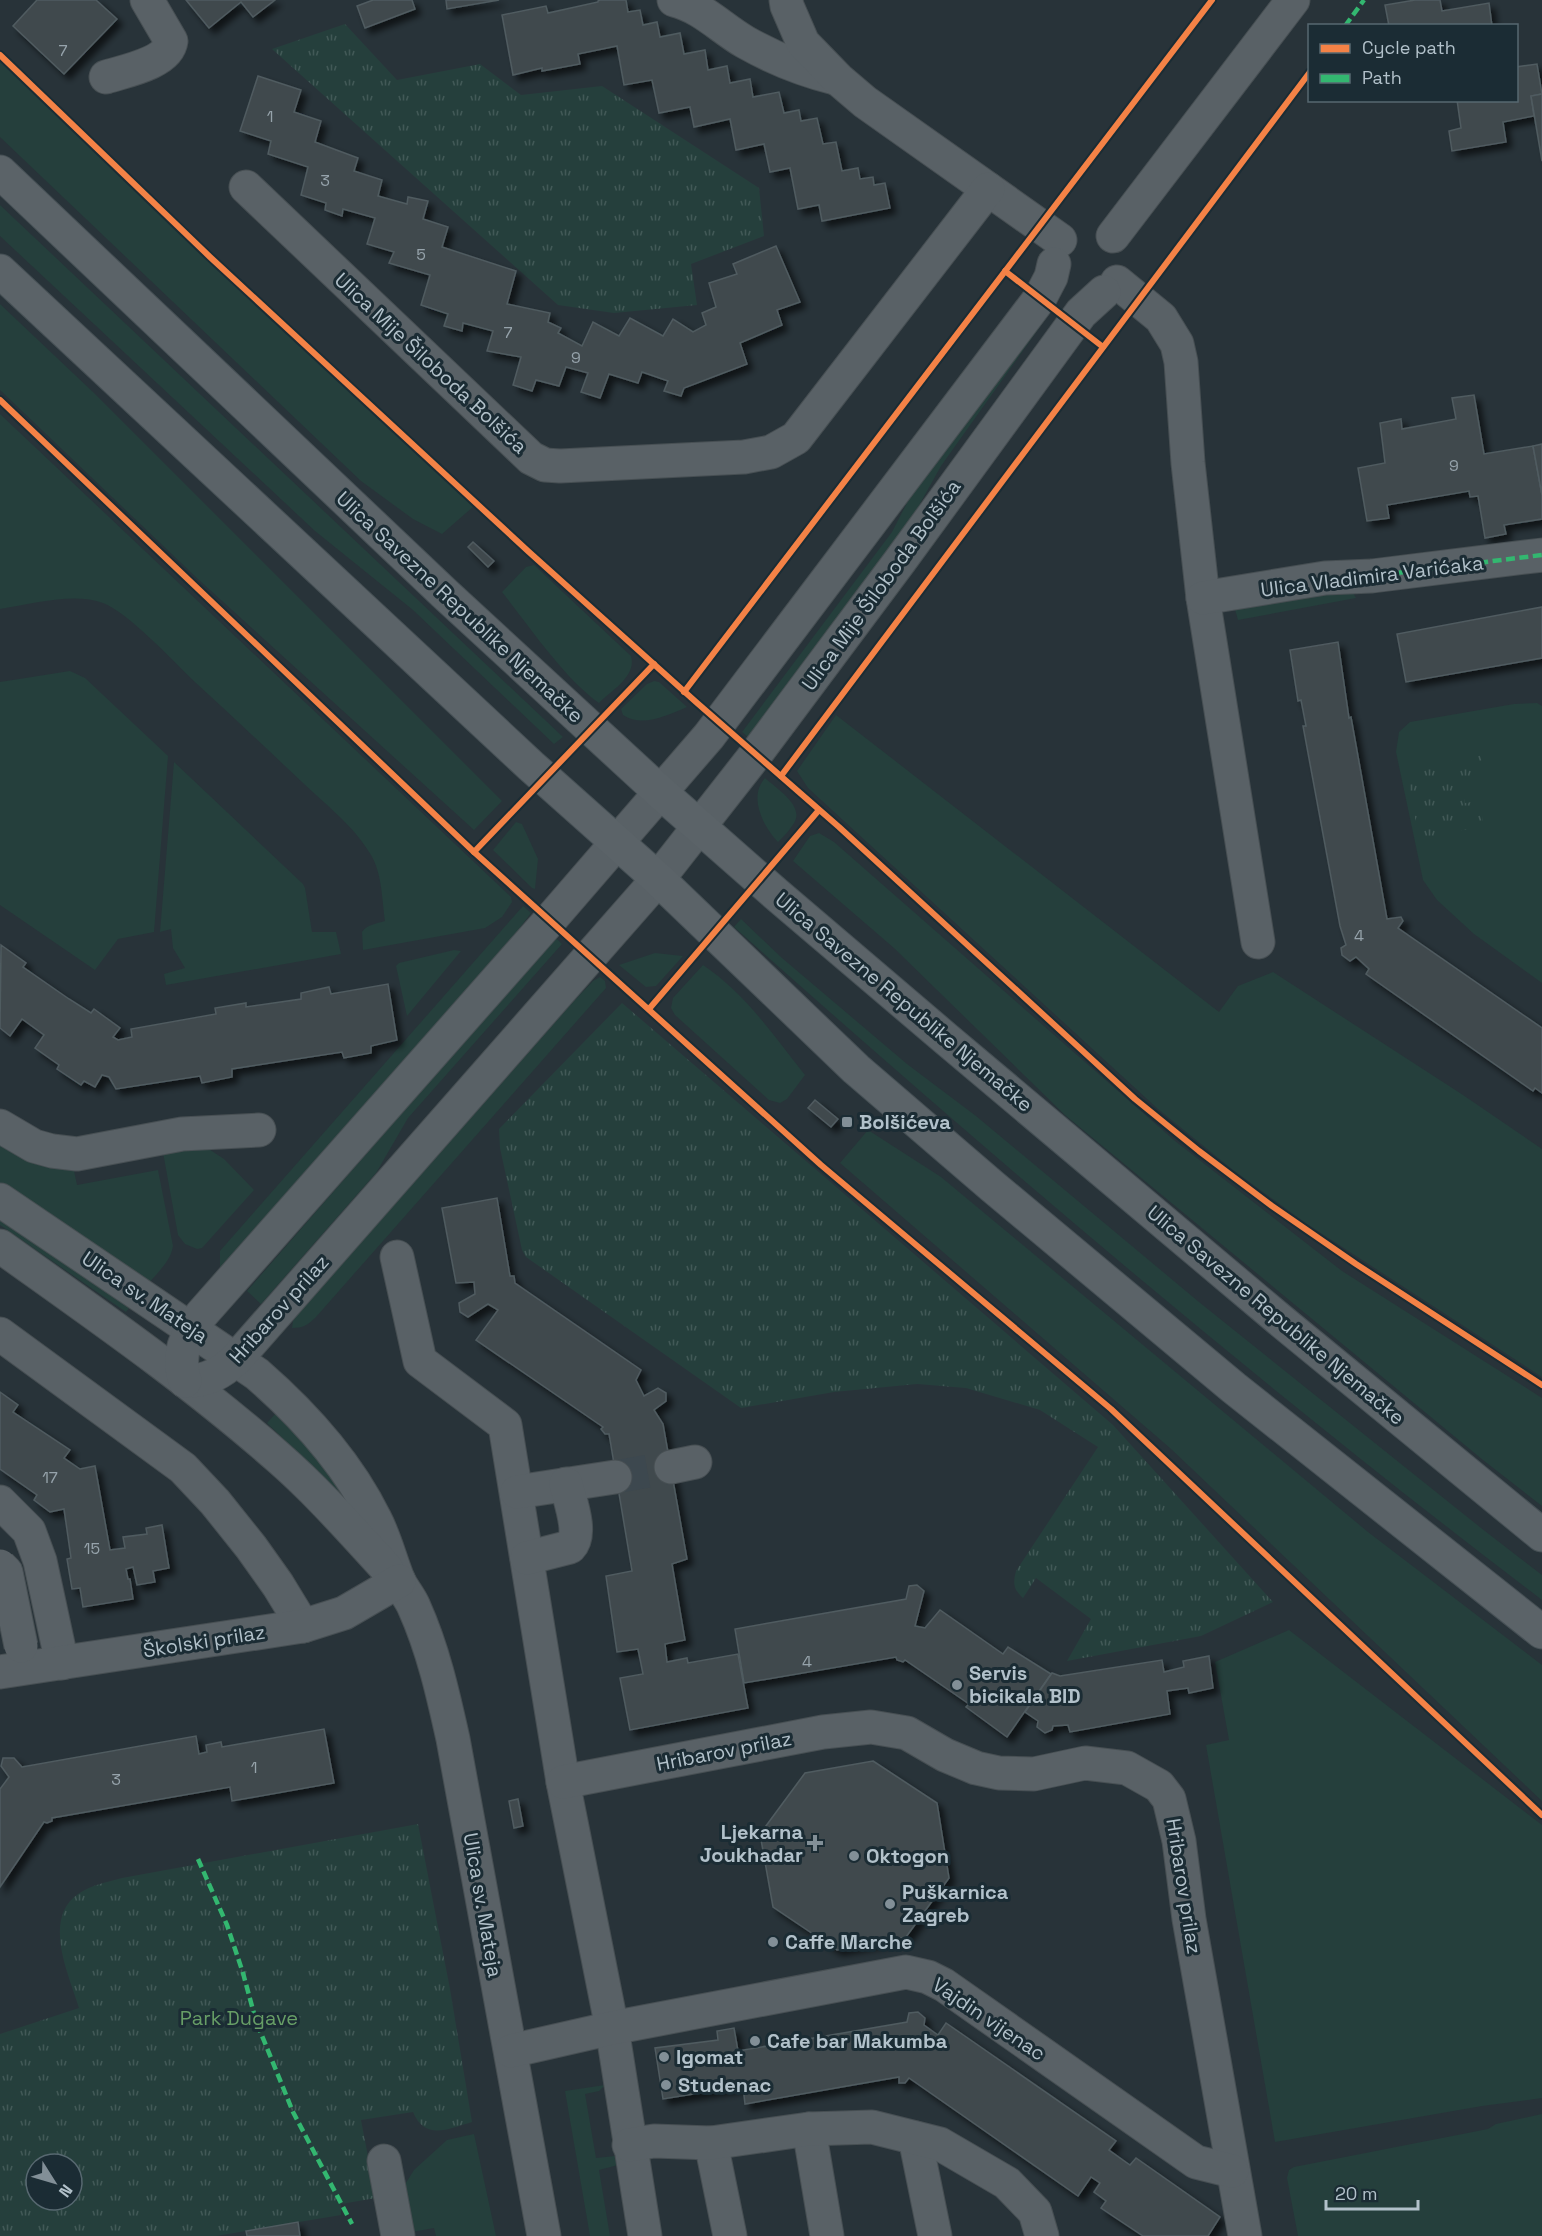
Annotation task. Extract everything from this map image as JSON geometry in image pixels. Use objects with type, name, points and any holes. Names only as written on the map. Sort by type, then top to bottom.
[{"type":"main road","name":"Ulica Savezne Republike Njemačke","points":[[0,172],[444,593],[660,792],[901,1000],[1235,1282],[1542,1535]]},
{"type":"main road","points":[[0,271],[531,766],[658,879],[856,1069],[1234,1388],[1542,1632]]},
{"type":"street","points":[[106,77],[148,64],[168,51],[171,46],[171,41],[147,0]]},
{"type":"street","points":[[674,0],[704,13],[745,42],[796,68],[838,79]]},
{"type":"street","points":[[185,1381],[181,1354],[192,1328],[225,1286],[542,929],[734,705],[1040,298],[1051,277],[1057,252],[1069,232],[1086,226],[1104,229],[1120,244],[1124,264],[1122,273],[1110,287],[1093,296],[1071,291],[1057,274],[1057,252],[988,189],[865,102],[838,79],[803,43],[786,0]]},
{"type":"street","points":[[1113,236],[1293,0]]},
{"type":"street","name":"Ulica Mije Šiloboda Bolšića","points":[[246,187],[531,458],[545,465],[560,466],[744,457],[771,452],[796,438],[988,189]]},
{"type":"street","points":[[1110,287],[1161,318],[1177,344],[1181,362],[1188,463],[1203,598],[1258,942]]},
{"type":"street","name":"Ulica Mije Šiloboda Bolšića","points":[[658,879],[886,580],[1077,318],[1110,287]]},
{"type":"street","name":"Ulica Vladimira Varićaka","points":[[1203,598],[1325,578],[1372,576],[1542,555]]},
{"type":"street","name":"Hribarov prilaz","points":[[185,1381],[202,1381],[211,1378],[237,1359],[658,879]]},
{"type":"street","points":[[0,1126],[34,1146],[51,1151],[77,1154],[182,1134],[259,1130]]},
{"type":"street","name":"Ulica sv. Mateja","points":[[0,1200],[237,1359],[284,1397],[327,1446],[360,1492],[375,1519],[399,1581],[413,1606],[438,1676],[453,1739],[544,2236]]},
{"type":"street","name":"Ulica sv. Mateja","points":[[0,1246],[122,1333],[281,1459],[319,1495],[399,1581]]},
{"type":"street","points":[[398,1257],[420,1361],[505,1425],[563,1782],[612,2028],[645,2236]]},
{"type":"street","points":[[0,1334],[183,1468],[250,1547],[278,1585],[303,1626]]},
{"type":"street","points":[[517,1491],[615,1477]]},
{"type":"street","points":[[527,1558],[570,1547],[575,1542],[576,1531],[566,1484]]},
{"type":"street","points":[[0,1502],[29,1531],[40,1561],[38,1588],[62,1663]]},
{"type":"street","points":[[0,1566],[6,1572],[16,1662]]},
{"type":"street","name":"Školski prilaz","points":[[16,1662],[62,1663],[303,1626],[344,1613],[399,1581]]},
{"type":"street","name":"Hribarov prilaz","points":[[563,1782],[823,1732],[871,1727],[908,1733],[945,1755],[976,1768],[999,1773],[1034,1774],[1085,1763],[1127,1768],[1159,1786],[1169,1799],[1179,1841],[1189,1919],[1232,2171]]},
{"type":"street","name":"Vajdin vijenac","points":[[511,2050],[612,2028],[906,1972],[928,1977],[944,1985],[1196,2162],[1232,2171]]},
{"type":"street","points":[[629,2145],[654,2141],[711,2143],[809,2129],[872,2127],[940,2144],[1007,2183],[1035,2212],[1042,2236]]},
{"type":"street","points":[[809,2129],[827,2236]]},
{"type":"street","points":[[915,2138],[934,2236]]},
{"type":"street","points":[[711,2143],[730,2236]]},
{"type":"street","points":[[384,2161],[398,2236]]},
{"type":"street","points":[[1232,2171],[1245,2236]]},
{"type":"green space","points":[[345,24],[397,80],[480,64],[521,95],[602,86],[759,188],[764,236],[691,264],[697,305],[614,313],[558,305],[272,49]]},
{"type":"green space","points":[[0,59],[474,506],[442,534],[413,519],[361,481],[0,137]]},
{"type":"green space","points":[[0,205],[563,737],[554,744],[413,610],[315,531],[0,236]]},
{"type":"green space","points":[[0,304],[94,393],[502,801],[474,830],[199,580],[0,390]]},
{"type":"green space","points":[[1040,312],[1047,317],[941,466],[907,527],[748,737],[742,732],[892,532],[928,462]]},
{"type":"green space","points":[[0,414],[511,897],[512,902],[502,917],[485,928],[363,950],[362,932],[364,929],[385,921],[375,862],[364,844],[339,816],[151,639],[114,608],[92,600],[52,600],[0,609]]},
{"type":"green space","points":[[534,565],[631,656],[632,663],[627,676],[599,703],[560,666],[502,592],[526,567]]},
{"type":"green space","points":[[1351,589],[1356,598],[1238,620],[1234,606]]},
{"type":"green space","points":[[70,671],[85,678],[168,756],[154,932],[118,939],[95,970],[0,905],[0,682]]},
{"type":"green space","points":[[654,681],[659,682],[687,707],[647,720],[630,719],[623,715],[621,709],[647,684]]},
{"type":"green space","points":[[1537,703],[1542,706],[1542,983],[1474,934],[1437,900],[1423,880],[1396,752],[1399,732],[1410,722],[1514,704]]},
{"type":"green space","points":[[836,715],[1219,1012],[1238,986],[1273,972],[1542,1149],[1542,1377],[1307,1224],[1233,1170],[1158,1109],[808,788],[797,771]]},
{"type":"green space","points":[[1481,755],[1485,778],[1462,783],[1465,803],[1479,801],[1484,826],[1419,839],[1406,770]]},
{"type":"green space","points":[[174,762],[303,884],[312,932],[336,932],[341,954],[166,985],[164,974],[185,968],[173,948],[171,929],[160,932]]},
{"type":"green space","points":[[765,778],[788,798],[796,810],[794,823],[778,842],[763,820],[758,802],[760,786]]},
{"type":"green space","points":[[516,822],[522,824],[538,859],[535,889],[493,850]]},
{"type":"green space","points":[[819,833],[834,842],[1175,1141],[1342,1271],[1542,1398],[1542,1506],[1483,1460],[1065,1115],[894,948],[793,861],[810,836]]},
{"type":"green space","points":[[523,906],[531,913],[510,941],[220,1268],[220,1251]]},
{"type":"green space","points":[[741,919],[782,958],[907,1064],[976,1116],[1199,1302],[1542,1575],[1542,1600],[1438,1520],[1233,1355],[931,1101],[734,927]]},
{"type":"green space","points":[[555,937],[562,944],[408,1118],[376,1173],[261,1304],[247,1291]]},
{"type":"green space","points":[[454,950],[461,951],[407,1016],[396,966],[399,963]]},
{"type":"green space","points":[[655,953],[683,956],[656,986],[646,987],[619,965]]},
{"type":"green space","points":[[703,965],[746,1002],[805,1075],[787,1099],[780,1103],[769,1100],[675,1015],[671,1008],[673,998]]},
{"type":"green space","points":[[600,977],[605,981],[606,988],[316,1317],[305,1326],[292,1328],[293,1321],[298,1314],[573,1002],[593,981]]},
{"type":"green space","points":[[622,1003],[1113,1425],[1273,1602],[1201,1636],[1067,1661],[1091,1619],[1036,1578],[1023,1598],[1017,1592],[1014,1579],[1016,1571],[1098,1447],[1040,1410],[966,1388],[917,1384],[834,1392],[741,1408],[526,1257],[522,1250],[500,1148],[499,1129]]},
{"type":"green space","points":[[868,1130],[941,1177],[1368,1532],[1542,1665],[1542,1801],[1170,1448],[840,1163]]},
{"type":"green space","points":[[0,1142],[73,1166],[77,1185],[158,1170],[173,1246],[170,1257],[148,1284],[0,1189]]},
{"type":"green space","points":[[201,1144],[224,1159],[254,1190],[202,1248],[197,1249],[185,1244],[178,1235],[162,1147]]},
{"type":"green space","points":[[0,1215],[132,1304],[126,1312],[0,1225]]},
{"type":"green space","points":[[278,1411],[364,1518],[267,1423]]},
{"type":"green space","points":[[1289,1630],[1542,1825],[1542,2098],[1482,2106],[1275,2142],[1206,1745],[1229,1740],[1215,1662]]},
{"type":"green space","name":"Park Dugave","points":[[418,1824],[450,1989],[472,2122],[446,2130],[431,2130],[418,2121],[413,2112],[361,2120],[376,2198],[341,2204],[341,2215],[216,2236],[0,2236],[0,2034],[79,2008],[61,1948],[60,1932],[67,1905],[78,1894],[94,1886],[122,1878]]},
{"type":"green space","points":[[605,2085],[599,2091],[585,2094],[596,2158],[615,2156],[618,2158],[618,2165],[599,2170],[610,2236],[590,2236],[565,2091]]},
{"type":"green space","points":[[1542,2114],[1542,2236],[1298,2236],[1287,2178],[1289,2170],[1294,2167],[1488,2129],[1496,2124]]},
{"type":"green space","points":[[474,2134],[496,2236],[436,2236],[434,2228],[412,2232],[404,2186],[414,2170],[447,2140]]},
{"type":"building","points":[[37,0],[96,0],[117,19],[64,74],[13,26]]},
{"type":"building","points":[[186,0],[275,0],[253,17],[241,2],[209,28]]},
{"type":"building","points":[[373,0],[412,0],[415,9],[365,28],[357,6]]},
{"type":"building","points":[[446,0],[499,0],[447,9]]},
{"type":"building","points":[[600,0],[626,0],[628,12],[640,10],[643,25],[657,22],[660,37],[680,33],[684,54],[705,50],[708,70],[727,66],[730,83],[750,79],[753,97],[779,92],[784,113],[799,110],[801,121],[817,118],[823,144],[836,142],[842,171],[858,168],[860,179],[873,177],[874,185],[885,183],[890,208],[822,221],[819,205],[798,209],[790,168],[770,172],[764,144],[736,150],[730,119],[694,127],[690,107],[659,113],[652,80],[624,85],[617,46],[578,54],[580,64],[542,71],[542,68],[513,75],[502,15],[546,6],[548,13]]},
{"type":"building","points":[[1415,0],[1440,0],[1442,11],[1489,3],[1492,24],[1389,24],[1385,5]]},
{"type":"building","points":[[1537,64],[1542,94],[1531,96],[1534,116],[1503,122],[1506,142],[1452,151],[1449,131],[1461,128],[1457,102],[1518,102],[1518,67]]},
{"type":"building","points":[[258,76],[301,90],[294,112],[321,121],[315,142],[358,158],[354,171],[382,180],[378,196],[407,204],[408,197],[428,201],[423,219],[448,227],[442,247],[516,271],[507,304],[550,313],[548,322],[561,328],[558,333],[582,346],[593,322],[619,336],[630,318],[663,336],[673,319],[693,332],[706,325],[702,313],[716,307],[709,283],[737,274],[733,264],[776,246],[800,302],[777,310],[782,325],[740,343],[747,364],[684,388],[681,396],[664,391],[668,381],[642,372],[638,383],[609,374],[600,398],[581,392],[588,373],[566,367],[559,386],[536,380],[532,391],[513,385],[521,357],[487,351],[493,331],[463,323],[462,331],[444,326],[448,314],[421,305],[430,275],[389,263],[394,252],[367,244],[375,218],[343,209],[342,216],[325,210],[326,203],[301,195],[308,167],[268,154],[271,141],[240,131]]},
{"type":"building","points":[[1542,94],[1542,161],[1531,96]]},
{"type":"building","points":[[1474,395],[1484,454],[1533,446],[1542,495],[1542,519],[1504,525],[1506,534],[1485,538],[1478,496],[1470,497],[1469,491],[1387,505],[1389,518],[1367,521],[1358,468],[1385,463],[1380,423],[1401,419],[1402,429],[1456,419],[1452,398]]},
{"type":"building","points":[[1542,444],[1542,495],[1533,446]]},
{"type":"building","points":[[473,542],[494,561],[488,567],[468,547]]},
{"type":"building","points":[[1542,607],[1542,658],[1406,682],[1397,634]]},
{"type":"building","points":[[1338,642],[1349,718],[1351,717],[1387,919],[1401,917],[1403,921],[1398,928],[1542,1028],[1542,1093],[1535,1088],[1533,1091],[1366,974],[1369,969],[1356,957],[1350,961],[1342,955],[1341,948],[1346,945],[1340,926],[1303,726],[1306,726],[1301,700],[1298,701],[1290,650]]},
{"type":"building","points":[[1,945],[26,963],[23,967],[91,1013],[94,1009],[120,1028],[113,1037],[118,1040],[132,1037],[131,1029],[216,1014],[215,1008],[246,1003],[246,1007],[301,999],[301,993],[329,987],[331,994],[388,984],[397,1040],[371,1046],[371,1053],[344,1058],[342,1052],[232,1069],[232,1077],[202,1083],[200,1076],[116,1089],[109,1077],[102,1075],[95,1087],[84,1081],[81,1085],[57,1069],[59,1065],[35,1048],[44,1035],[22,1019],[10,1036],[0,1028]]},
{"type":"building","points":[[815,1100],[838,1119],[831,1127],[808,1108]]},
{"type":"building","points":[[497,1198],[510,1276],[514,1276],[515,1283],[641,1370],[636,1380],[644,1396],[658,1388],[666,1393],[666,1401],[654,1410],[663,1424],[687,1559],[672,1564],[685,1640],[665,1644],[667,1662],[687,1658],[688,1663],[738,1654],[748,1708],[630,1730],[620,1678],[643,1674],[638,1649],[617,1652],[606,1576],[632,1571],[609,1434],[605,1434],[601,1429],[603,1427],[476,1340],[498,1310],[488,1304],[468,1317],[460,1312],[459,1303],[475,1294],[474,1282],[456,1283],[442,1208]]},
{"type":"building","points":[[0,1392],[18,1405],[13,1412],[70,1450],[64,1458],[80,1469],[95,1466],[110,1550],[125,1548],[123,1537],[147,1534],[146,1528],[162,1525],[169,1568],[153,1571],[155,1582],[137,1585],[133,1567],[126,1569],[133,1599],[83,1607],[80,1588],[72,1589],[67,1559],[71,1558],[64,1509],[50,1512],[34,1500],[37,1495],[0,1469]]},
{"type":"building","points":[[917,1585],[924,1591],[915,1626],[925,1628],[940,1610],[1003,1654],[1008,1647],[1051,1674],[1007,1737],[966,1707],[969,1704],[905,1660],[903,1662],[897,1660],[896,1657],[744,1683],[735,1629],[906,1599],[909,1586]]},
{"type":"building","points":[[1209,1656],[1213,1688],[1189,1693],[1188,1688],[1167,1691],[1170,1714],[1070,1732],[1068,1725],[1053,1726],[1052,1730],[1045,1733],[1037,1727],[1038,1721],[1025,1712],[1052,1673],[1060,1676],[1162,1660],[1164,1672],[1184,1667],[1183,1661]]},
{"type":"building","points":[[324,1729],[334,1783],[232,1801],[230,1787],[52,1818],[52,1821],[44,1822],[0,1887],[0,1789],[9,1777],[1,1766],[3,1758],[14,1758],[22,1767],[196,1736],[199,1754],[207,1752],[206,1745],[221,1742],[222,1747]]},
{"type":"building","name":"Oktogon","points":[[873,1761],[937,1803],[949,1878],[906,1937],[837,1950],[773,1907],[760,1834],[805,1773]]},
{"type":"building","points":[[518,1799],[523,1826],[514,1828],[509,1801]]},
{"type":"building","points":[[918,2012],[925,2018],[924,2025],[938,2035],[946,2023],[1116,2141],[1109,2150],[1130,2165],[1136,2158],[1220,2217],[1208,2236],[1143,2236],[1101,2208],[1106,2201],[1094,2192],[1100,2183],[1091,2177],[1078,2196],[909,2078],[905,2083],[899,2083],[899,2077],[745,2104],[743,2086],[663,2099],[655,2048],[718,2040],[717,2031],[734,2028],[738,2051],[907,2022],[909,2013]]},
{"type":"building","points":[[298,2222],[300,2236],[247,2236],[246,2231]]},
{"type":"tunnel","points":[[615,1477],[671,1467]]},
{"type":"marked path","points":[[1346,24],[1364,0]]},
{"type":"marked path","points":[[1372,576],[1542,555]]},
{"type":"marked path","points":[[198,1859],[227,1925],[256,2021],[293,2112],[352,2224]]},
{"type":"cycle path","points":[[684,692],[1212,0]]},
{"type":"cycle path","points":[[0,55],[210,257],[529,552],[839,827],[1135,1099],[1272,1206],[1356,1264],[1542,1385]]},
{"type":"cycle path","points":[[781,776],[1308,75]]},
{"type":"cycle path","points":[[1005,271],[1103,347]]},
{"type":"cycle path","points":[[0,400],[474,852],[821,1165],[1111,1409],[1542,1815]]},
{"type":"cycle path","points":[[474,852],[654,664]]},
{"type":"cycle path","points":[[649,1009],[819,810]]},
{"type":"place","name":"Bolšićeva","points":[[847,1122]]},
{"type":"place","name":"Servis bicikala BID","points":[[957,1685]]},
{"type":"place","name":"Ljekarna Joukhadar","points":[[815,1843]]},
{"type":"place","name":"Oktogon","points":[[854,1856]]},
{"type":"place","name":"Puškarnica Zagreb","points":[[890,1904]]},
{"type":"place","name":"Caffe Marche","points":[[773,1942]]},
{"type":"place","name":"Cafe bar Makumba","points":[[755,2041]]},
{"type":"place","name":"Igomat","points":[[664,2057]]},
{"type":"place","name":"Studenac","points":[[666,2085]]}]
